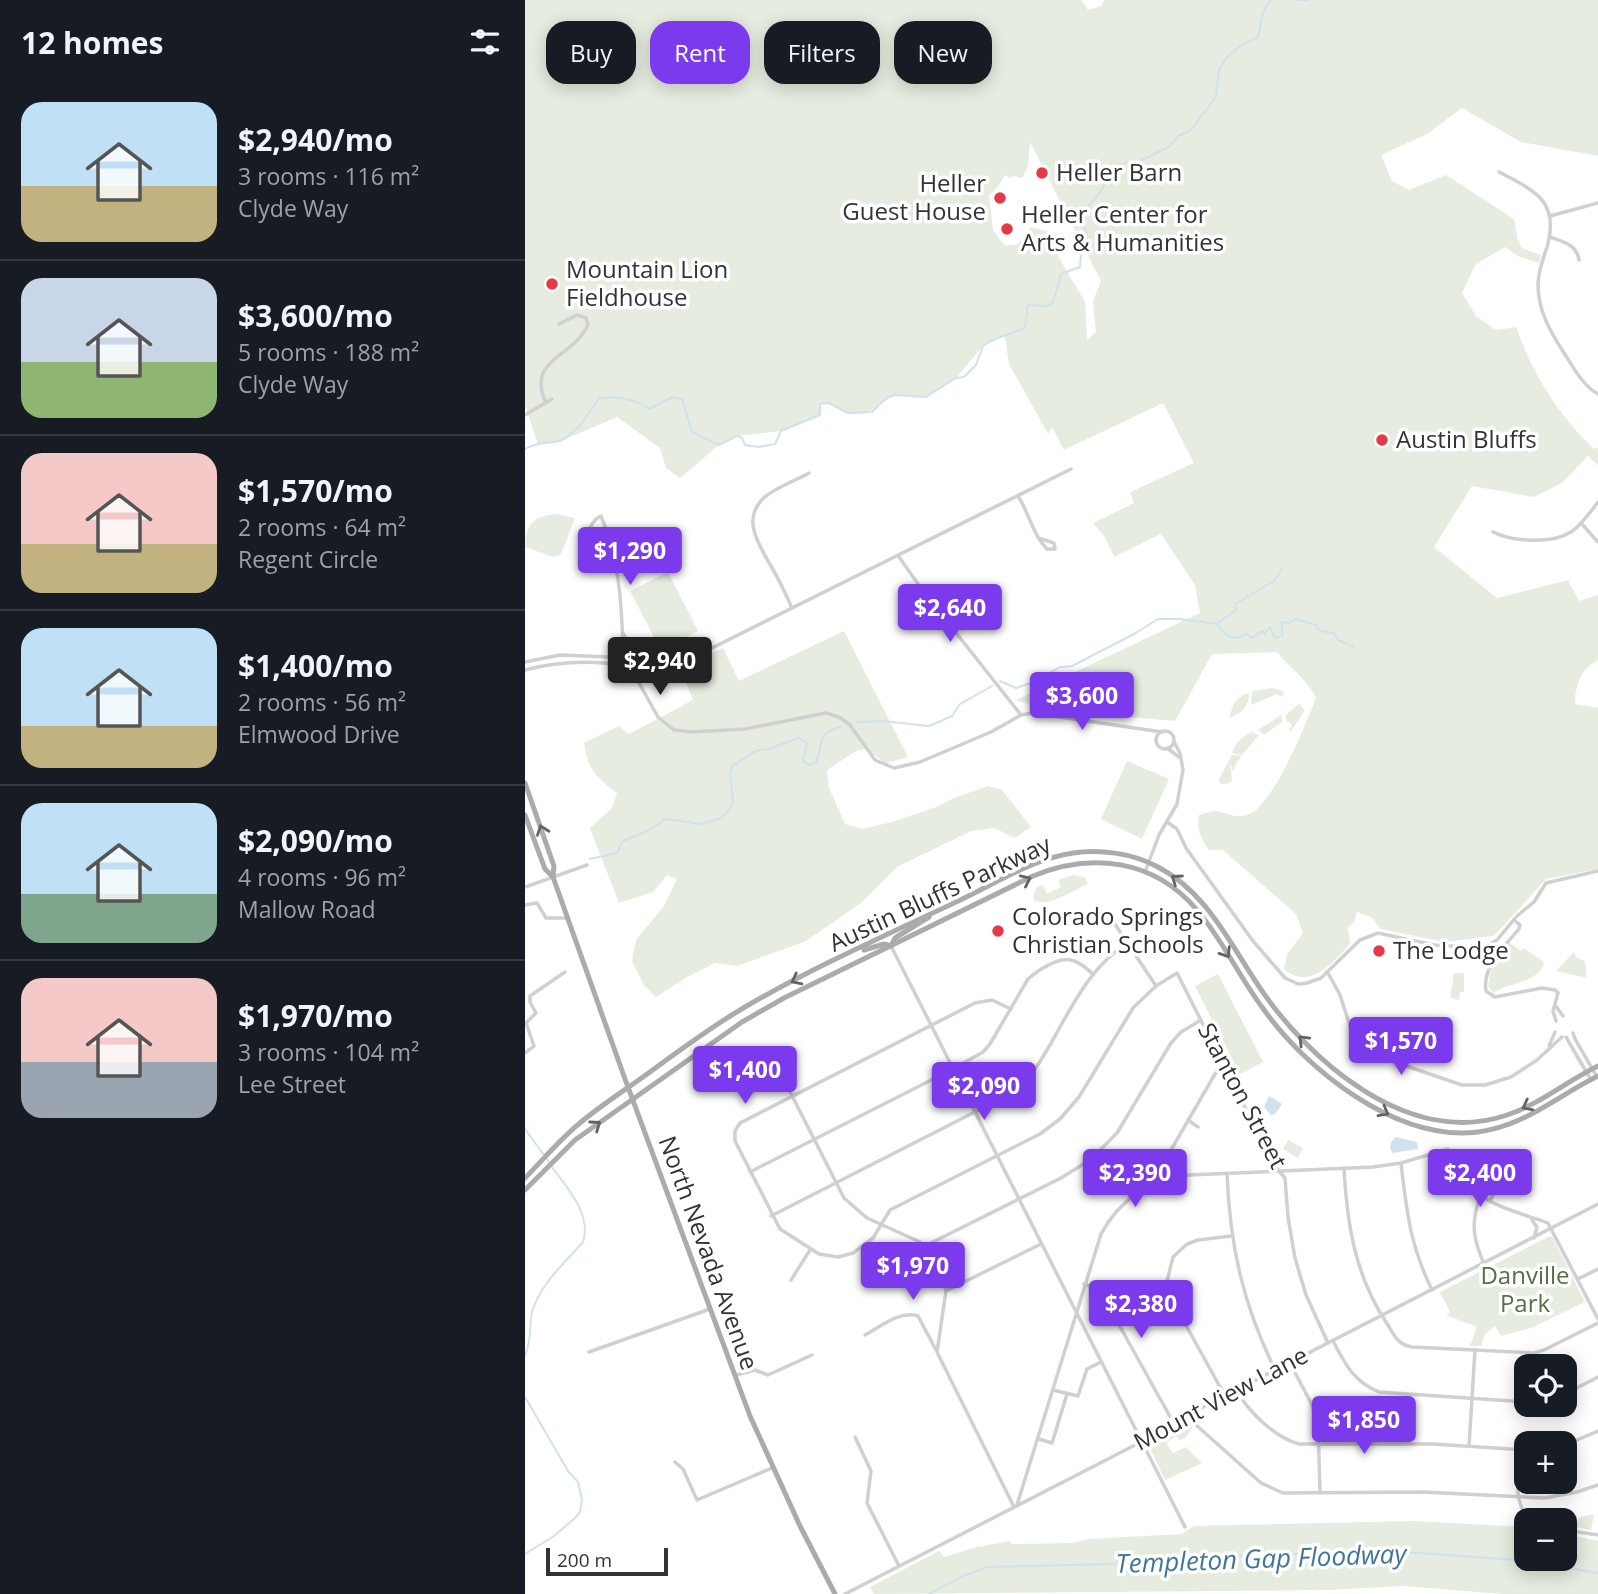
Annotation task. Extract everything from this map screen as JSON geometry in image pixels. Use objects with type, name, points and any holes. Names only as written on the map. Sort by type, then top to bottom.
[{"type":"main road","name":"North Nevada Avenue","points":[[525,783],[554,866],[553,877]]},
{"type":"main road","name":"North Nevada Avenue","points":[[525,815],[545,869],[553,877],[632,1099],[772,1468],[835,1594]]},
{"type":"main road","name":"Austin Bluffs Parkway","points":[[525,1178],[579,1124],[742,1009],[941,909],[1040,862],[1064,855],[1101,852],[1122,855],[1148,862],[1173,876],[1202,901],[1269,1002],[1305,1043],[1336,1069],[1397,1109],[1438,1122],[1486,1121],[1524,1108],[1595,1067]]},
{"type":"main road","name":"Austin Bluffs Parkway","points":[[525,1189],[582,1135],[716,1039],[763,1009],[1023,881],[1058,866],[1083,862],[1120,864],[1145,872],[1175,889],[1195,907],[1262,1007],[1299,1050],[1340,1084],[1393,1118],[1438,1131],[1462,1133],[1487,1130],[1532,1115],[1598,1076]]},
{"type":"main road","points":[[847,955],[880,945],[891,946],[895,938],[941,909]]},
{"type":"street","points":[[1499,172],[1535,192],[1543,200],[1550,216],[1550,237],[1538,276],[1542,312],[1550,332],[1579,375],[1598,394]]},
{"type":"street","points":[[1550,216],[1598,204]]},
{"type":"street","points":[[1550,237],[1578,251],[1579,260]]},
{"type":"street","points":[[546,403],[537,386],[539,374],[582,334],[588,324],[586,318],[577,315],[559,324]]},
{"type":"street","points":[[525,415],[552,399]]},
{"type":"street","points":[[627,669],[656,660],[701,652],[1071,469]]},
{"type":"street","points":[[792,608],[757,544],[753,517],[765,496],[809,473]]},
{"type":"street","points":[[1018,496],[1038,538],[1047,550],[1055,549],[1054,542],[1038,538]]},
{"type":"street","points":[[1493,533],[1506,538],[1546,539],[1566,535],[1581,523],[1598,502]]},
{"type":"street","points":[[612,547],[582,553],[596,518],[601,516],[612,547],[616,567],[623,633],[619,660],[622,666]]},
{"type":"street","points":[[1581,523],[1598,542]]},
{"type":"street","points":[[899,556],[1021,715]]},
{"type":"street","points":[[623,633],[638,654],[656,660]]},
{"type":"street","points":[[525,662],[560,654],[610,657],[632,649]]},
{"type":"street","points":[[638,654],[639,682]]},
{"type":"street","points":[[525,670],[567,662],[622,666],[639,682],[661,721],[677,731],[753,728],[826,713],[839,717],[850,725],[875,760],[894,768],[912,765],[985,735],[1021,715],[1041,713],[1170,733],[1180,753],[1182,780],[1177,804],[1145,872]]},
{"type":"street","points":[[1143,730],[1153,734],[1160,747],[1167,748],[1179,757]]},
{"type":"street","points":[[1156,739],[1162,732]]},
{"type":"street","points":[[1167,748],[1174,742]]},
{"type":"street","points":[[1167,822],[1177,830],[1186,848],[1246,931],[1285,978],[1293,983],[1303,984],[1328,973],[1355,944],[1370,935],[1390,934],[1434,946],[1483,946],[1497,940],[1534,902],[1546,883],[1598,871]]},
{"type":"street","points":[[525,887],[587,865]]},
{"type":"street","points":[[525,905],[537,903],[546,918],[568,918]]},
{"type":"street","points":[[1010,1009],[986,1000],[744,1120],[737,1127],[735,1141],[780,1229],[810,1250],[831,1256],[853,1253],[873,1238],[890,1210],[1048,1129],[1066,1113],[1079,1097],[1133,1007],[1156,986],[1107,912]]},
{"type":"street","points":[[1514,920],[1520,925],[1519,929],[1490,966],[1486,991],[1495,997],[1542,988],[1555,989],[1558,993],[1553,1011],[1556,1021]]},
{"type":"street","points":[[882,925],[887,935]]},
{"type":"street","points":[[771,1216],[1009,1096],[1029,1078],[1093,974],[1114,952],[1128,943]]},
{"type":"street","points":[[891,946],[1185,1527]]},
{"type":"street","points":[[750,1172],[953,1069],[987,1048],[1031,976],[1059,961],[1074,960],[1093,974]]},
{"type":"street","points":[[525,1053],[534,1046],[526,1023],[536,1013],[530,996],[565,972]]},
{"type":"street","name":"Stanton Street","points":[[1156,986],[1177,973],[1274,1165],[1285,1178],[1289,1226],[1299,1272],[1306,1295],[1328,1343]]},
{"type":"street","points":[[1328,973],[1340,995],[1355,1037],[1369,1051],[1384,1059],[1462,1084],[1478,1086],[1502,1081],[1520,1073],[1564,1037],[1591,1080]]},
{"type":"street","points":[[1555,1005],[1563,1016]]},
{"type":"street","points":[[925,1247],[1082,1167],[1099,1153],[1124,1123],[1171,1043],[1187,1027],[1201,1020]]},
{"type":"street","points":[[1549,1048],[1555,1032]]},
{"type":"street","points":[[1573,1033],[1598,1076]]},
{"type":"street","points":[[1173,1177],[1169,1155],[1215,1074],[1224,1067]]},
{"type":"street","points":[[782,1076],[836,1183],[853,1207],[925,1247],[941,1266],[946,1291],[937,1352]]},
{"type":"street","points":[[1188,1120],[1198,1126]]},
{"type":"street","points":[[1016,1506],[1101,1234],[1117,1209],[1150,1185],[1173,1177],[1401,1163],[1448,1149],[1464,1179],[1481,1196],[1531,1219],[1548,1223],[1598,1321],[1539,1352],[1406,1346],[1397,1340],[1367,1289],[1347,1221],[1344,1168]]},
{"type":"street","points":[[1401,1163],[1411,1235],[1418,1261],[1432,1290]]},
{"type":"street","points":[[1490,1201],[1506,1169]]},
{"type":"street","points":[[1227,1174],[1231,1236],[1236,1264],[1247,1306],[1275,1370]]},
{"type":"street","points":[[1481,1196],[1473,1228],[1475,1243],[1484,1264]]},
{"type":"street","name":"Mount View Lane","points":[[845,1594],[1598,1204]]},
{"type":"street","points":[[1531,1219],[1537,1227],[1534,1238]]},
{"type":"street","points":[[1225,1396],[1172,1300],[1167,1281],[1173,1257],[1187,1244],[1231,1236]]},
{"type":"street","points":[[946,1291],[1041,1244]]},
{"type":"street","points":[[791,1280],[810,1250]]},
{"type":"street","points":[[1578,1279],[1598,1269]]},
{"type":"street","points":[[1084,1284],[1097,1289],[1103,1296],[1173,1422]]},
{"type":"street","points":[[589,1352],[710,1309]]},
{"type":"street","points":[[865,1335],[898,1317],[911,1314],[918,1316],[1016,1506]]},
{"type":"street","points":[[1333,1340],[1352,1374],[1371,1389],[1395,1394],[1514,1401]]},
{"type":"street","points":[[1469,1446],[1475,1349]]},
{"type":"street","points":[[735,1375],[755,1370],[768,1375],[813,1355]]},
{"type":"street","points":[[1053,1390],[1078,1396],[1087,1369],[1101,1362]]},
{"type":"street","points":[[1290,1363],[1318,1424],[1320,1493]]},
{"type":"street","points":[[1577,1388],[1598,1377]]},
{"type":"street","points":[[1235,1390],[1245,1404],[1280,1436],[1299,1444],[1379,1443],[1514,1449]]},
{"type":"street","points":[[1039,1439],[1052,1443],[1067,1394]]},
{"type":"street","points":[[1186,1416],[1269,1488],[1289,1493],[1422,1492],[1518,1498],[1563,1495],[1598,1485]]},
{"type":"street","points":[[1577,1440],[1598,1431]]},
{"type":"street","points":[[855,1437],[871,1471],[867,1503],[899,1566]]},
{"type":"street","points":[[675,1462],[683,1469],[697,1500],[772,1468]]},
{"type":"street","points":[[1518,1494],[1522,1508]]},
{"type":"street","points":[[1577,1532],[1598,1535]]},
{"type":"green space","points":[[525,0],[1081,0],[1088,10],[1101,6],[1104,0],[1598,0],[1598,156],[1521,142],[1462,108],[1427,134],[1381,155],[1392,181],[1409,190],[1446,175],[1514,219],[1522,248],[1541,255],[1539,263],[1518,256],[1505,247],[1476,264],[1462,293],[1476,316],[1496,330],[1516,327],[1538,377],[1558,408],[1594,449],[1598,448],[1598,465],[1588,456],[1562,483],[1534,497],[1472,486],[1434,547],[1497,598],[1568,580],[1579,601],[1598,595],[1598,660],[1587,668],[1580,678],[1575,704],[1598,708],[1598,869],[1546,879],[1494,936],[1444,942],[1381,929],[1371,917],[1357,912],[1354,922],[1348,927],[1350,944],[1328,966],[1312,976],[1303,977],[1284,969],[1287,955],[1303,933],[1296,914],[1223,850],[1209,850],[1198,825],[1199,815],[1209,812],[1242,816],[1257,809],[1278,781],[1297,744],[1316,698],[1303,679],[1277,652],[1212,654],[1175,721],[1044,710],[1016,700],[1200,613],[1195,585],[1161,534],[1114,557],[1105,537],[1093,523],[1134,503],[1130,492],[1194,463],[1163,403],[1064,450],[1052,427],[1048,434],[1009,364],[1005,336],[983,346],[956,378],[926,397],[894,395],[861,414],[847,413],[831,405],[821,404],[820,415],[781,431],[737,436],[719,445],[680,478],[666,468],[660,448],[617,417],[561,441],[538,444],[525,406]],"holes":[[[1030,142],[1101,281],[1093,301],[1096,331],[1087,341],[1085,302],[1058,256],[1059,235],[1031,227],[1017,245],[1004,245],[993,230],[989,195],[1005,175],[1022,178],[1028,166]]]},
{"type":"green space","points":[[556,514],[575,518],[561,554],[553,557],[525,547],[532,523],[541,517]]},
{"type":"green space","points":[[668,572],[698,631],[661,651],[630,591]]},
{"type":"green space","points":[[844,631],[908,757],[886,763],[865,749],[856,751],[827,770],[829,788],[845,824],[862,829],[892,822],[988,786],[1002,790],[1031,827],[1015,838],[994,828],[971,831],[897,867],[862,902],[806,941],[737,966],[715,963],[656,997],[644,985],[632,961],[636,940],[664,906],[677,879],[667,875],[653,892],[619,903],[590,828],[612,808],[617,793],[594,772],[584,743],[619,726],[629,734],[693,700],[680,668],[723,648],[739,681]]},
{"type":"green space","points":[[1273,688],[1283,691],[1284,694],[1281,697],[1277,694],[1251,705],[1252,691]]},
{"type":"green space","points":[[1244,694],[1249,694],[1246,706],[1229,718],[1234,703]]},
{"type":"green space","points":[[1299,704],[1305,710],[1291,731],[1289,730],[1292,725],[1286,720],[1286,715]]},
{"type":"green space","points":[[1281,715],[1282,722],[1264,735],[1258,730]]},
{"type":"green space","points":[[1251,732],[1259,735],[1242,755],[1232,753],[1237,742]]},
{"type":"green space","points":[[1232,755],[1242,756],[1233,772],[1230,760],[1232,781],[1221,783],[1218,781]]},
{"type":"green space","points":[[1127,761],[1169,779],[1142,839],[1101,819]]},
{"type":"green space","points":[[1073,875],[1084,877],[1088,884],[1047,902],[1035,901],[1033,897],[1037,887],[1043,885],[1047,894],[1061,887],[1058,880]]},
{"type":"green space","points":[[1510,943],[1521,951],[1524,948],[1544,962],[1537,974],[1531,978],[1493,993],[1488,986],[1491,968]]},
{"type":"green space","points":[[1574,952],[1577,958],[1585,961],[1587,978],[1556,971]]},
{"type":"green space","points":[[1454,973],[1464,973],[1464,992],[1460,992],[1459,1000],[1450,998]]},
{"type":"green space","points":[[1218,974],[1263,1062],[1240,1074],[1195,986]]},
{"type":"green space","points":[[1288,1140],[1303,1148],[1298,1158],[1283,1149]]},
{"type":"green space","name":"Danville Park","points":[[1550,1236],[1585,1302],[1531,1328],[1501,1336],[1495,1326],[1485,1334],[1481,1346],[1470,1346],[1477,1327],[1446,1315],[1450,1312],[1440,1292]]},
{"type":"green space","points":[[1188,1423],[1193,1427],[1185,1438],[1179,1440],[1176,1436],[1166,1443],[1173,1453],[1186,1447],[1202,1463],[1165,1480],[1148,1444]]},
{"type":"green space","points":[[1594,1514],[1591,1530],[1577,1527],[1577,1521]]},
{"type":"green space","points":[[1414,1521],[1514,1526],[1514,1571],[1577,1571],[1577,1537],[1598,1541],[1598,1594],[1503,1594],[1403,1586],[1330,1590],[874,1594],[870,1587],[939,1551],[944,1557],[1010,1541],[1011,1544],[1073,1543],[1089,1539],[1182,1534],[1194,1526]]},
{"type":"water","points":[[1269,1096],[1282,1104],[1275,1114],[1271,1115],[1264,1107]]},
{"type":"water","points":[[1396,1137],[1417,1142],[1418,1149],[1393,1153],[1390,1149],[1391,1142]]},
{"type":"waterway","points":[[525,449],[568,436],[583,421],[599,398],[625,399],[649,409],[673,397],[682,399],[692,432],[719,445],[737,436],[742,438],[745,445],[759,447],[775,444],[781,431],[820,415],[820,404],[829,403],[848,413],[872,412],[885,399],[894,395],[926,397],[956,378],[964,377],[976,365],[983,346],[1025,328],[1028,305],[1046,306],[1053,303],[1061,274],[1080,267],[1081,255],[1089,246],[1080,218],[1104,186],[1115,165],[1140,161],[1170,146],[1178,136],[1191,130],[1216,97],[1219,70],[1227,57],[1258,37],[1263,13],[1271,0]]},
{"type":"waterway","points":[[1298,0],[1307,0]]},
{"type":"waterway","points":[[1218,623],[1236,610],[1235,604],[1274,581],[1282,569]]},
{"type":"waterway","points":[[1000,681],[1016,688],[1034,682],[1060,667],[1072,666],[1158,619],[1217,624],[1227,636],[1238,638],[1246,634],[1253,638],[1261,631],[1265,633],[1270,627],[1275,638],[1282,636],[1282,622],[1289,623],[1295,619],[1335,634],[1338,640],[1354,647]]},
{"type":"waterway","points":[[858,722],[882,721],[929,726],[952,716],[960,704],[992,686]]},
{"type":"waterway","points":[[590,859],[617,853],[623,841],[666,819],[702,824],[721,818],[730,809],[733,801],[730,773],[732,766],[757,750],[769,749],[798,738],[807,743],[803,761],[809,765],[816,762],[823,737],[840,727]]},
{"type":"waterway","points":[[525,1129],[549,1162]]},
{"type":"waterway","points":[[525,1355],[535,1302],[553,1275],[583,1242],[585,1232],[577,1202],[552,1167]]},
{"type":"waterway","points":[[525,1397],[568,1471],[578,1482],[582,1500],[580,1512],[575,1518],[554,1536],[525,1554]]},
{"type":"waterway","name":"Templeton Gap Floodway","points":[[929,1594],[987,1567],[1115,1564],[1122,1559],[1391,1551],[1530,1561],[1598,1573]]},
{"type":"place","name":"Heller Barn","points":[[1042,173]]},
{"type":"place","name":"Heller Guest House","points":[[1000,198]]},
{"type":"place","name":"Heller Center for Arts & Humanities","points":[[1007,229]]},
{"type":"place","name":"Mountain Lion Fieldhouse","points":[[552,284]]},
{"type":"place","name":"Austin Bluffs","points":[[1382,440]]},
{"type":"place","name":"Colorado Springs Christian Schools","points":[[998,931]]},
{"type":"place","name":"The Lodge","points":[[1379,951]]}]
